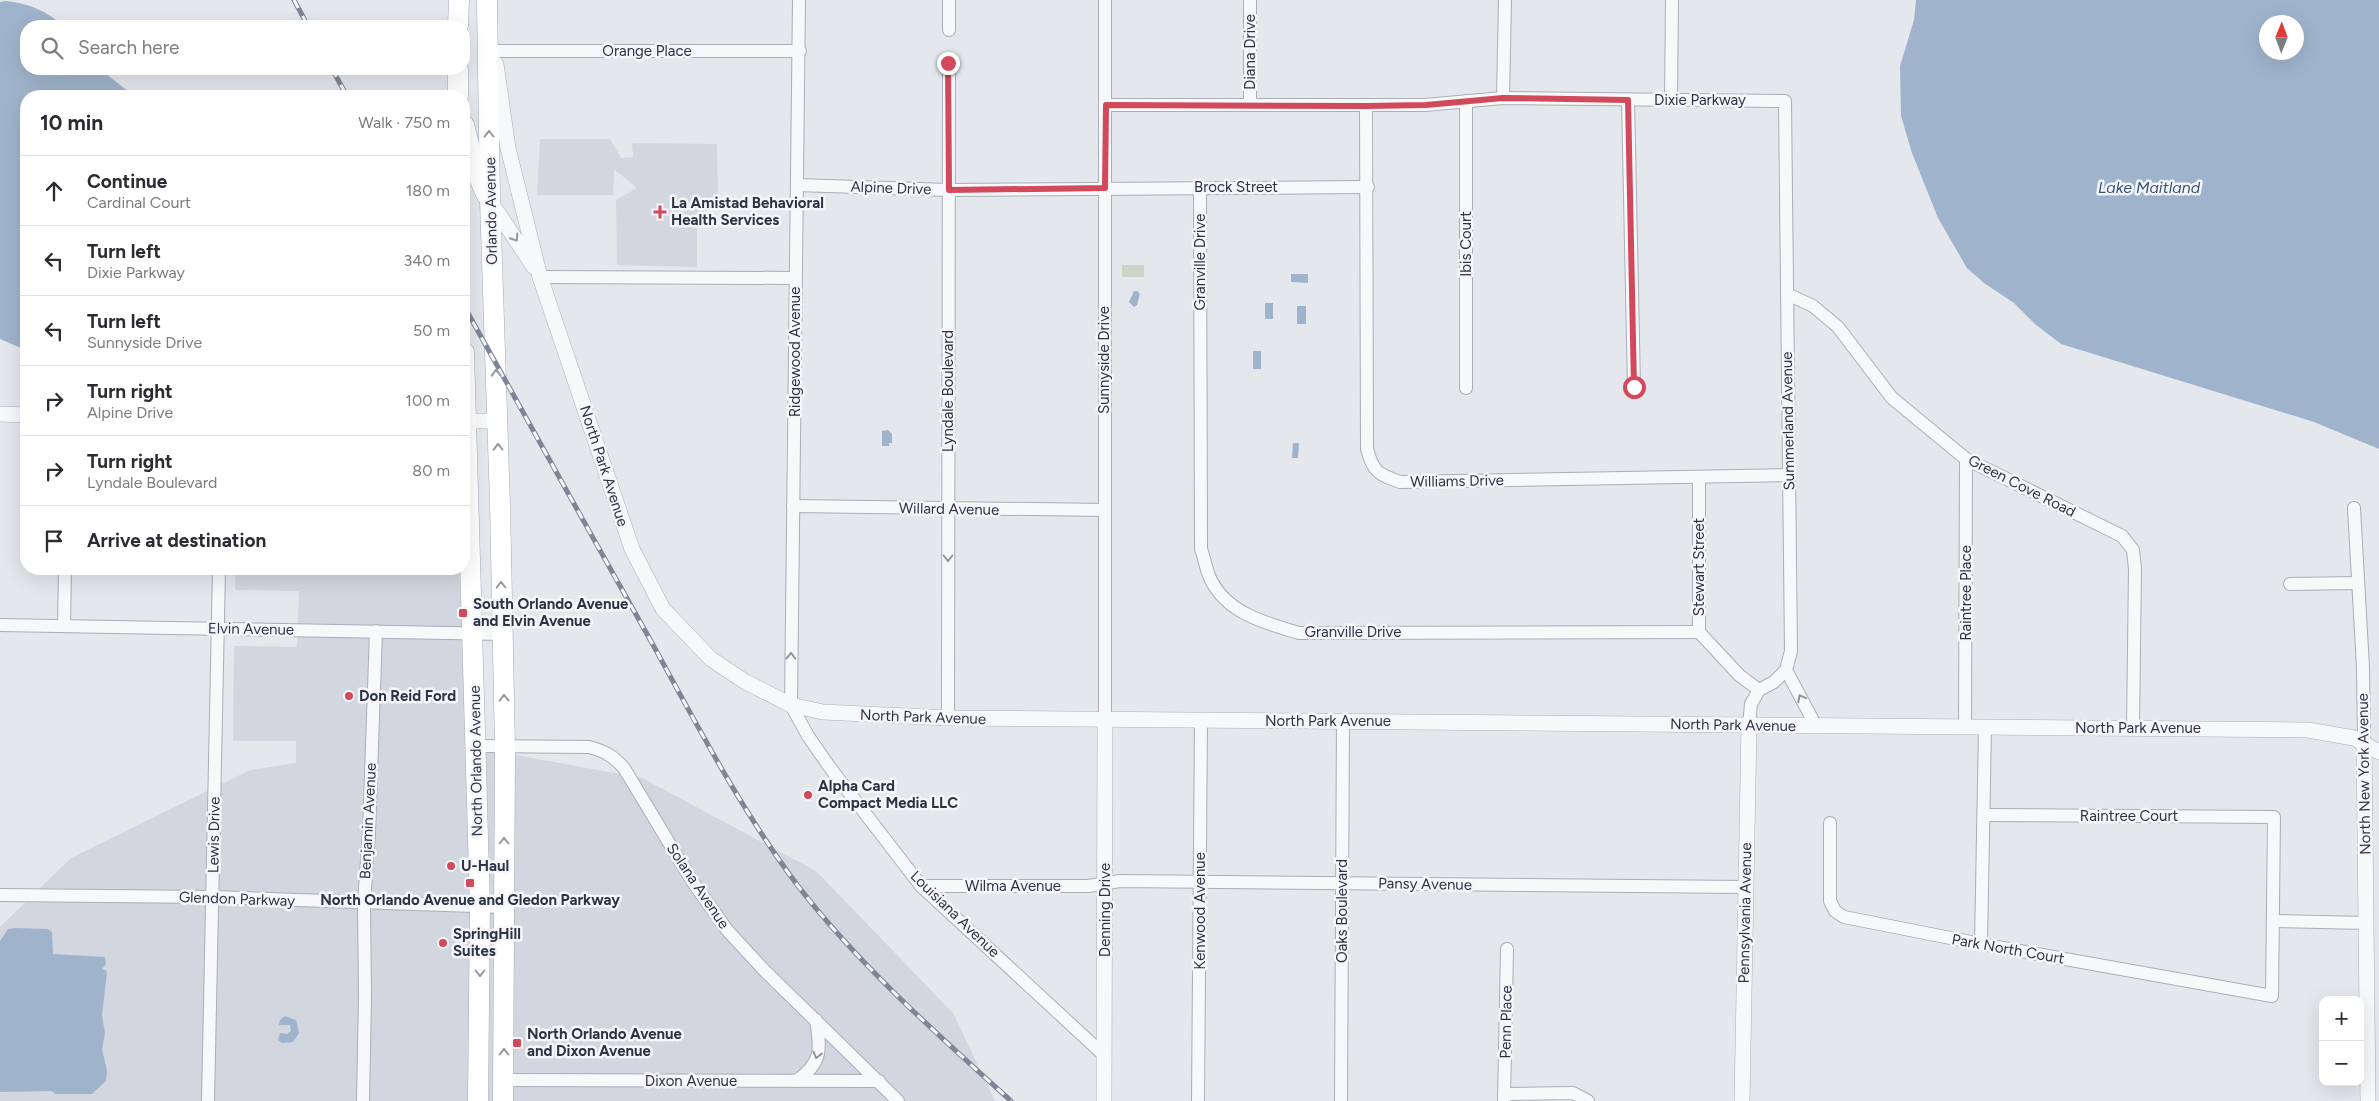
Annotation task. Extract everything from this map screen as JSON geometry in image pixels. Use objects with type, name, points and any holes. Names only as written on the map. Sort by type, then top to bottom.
[{"type":"main road","points":[[458,0],[458,20]]},
{"type":"main road","name":"Orlando Avenue","points":[[487,6],[490,200],[498,421]]},
{"type":"main road","points":[[458,75],[458,90]]},
{"type":"main road","points":[[470,148],[475,168],[490,200]]},
{"type":"main road","name":"North Orlando Avenue","points":[[498,421],[505,747],[503,1101]]},
{"type":"main road","name":"North Orlando Avenue","points":[[470,573],[480,906],[478,1101]]},
{"type":"street","name":"Ridgewood Avenue","points":[[790,705],[795,278],[800,52],[799,0]]},
{"type":"street","points":[[949,0],[949,30]]},
{"type":"street","name":"Sunnyside Drive","points":[[1105,0],[1105,720]]},
{"type":"street","name":"Diana Drive","points":[[1250,0],[1250,105]]},
{"type":"street","points":[[1503,98],[1505,0]]},
{"type":"street","points":[[1671,100],[1672,0]]},
{"type":"street","name":"North Park Avenue","points":[[487,6],[508,148],[540,277],[632,549],[656,598],[670,618],[711,659],[744,682],[790,705],[823,712],[851,715],[948,718],[2308,730],[2333,733],[2364,742],[2379,752]]},
{"type":"street","name":"Orange Place","points":[[494,52],[800,52]]},
{"type":"street","name":"Lyndale Boulevard","points":[[948,63],[948,718]]},
{"type":"street","name":"Dixie Parkway","points":[[1106,105],[1426,105],[1503,98],[1785,101]]},
{"type":"street","points":[[1628,100],[1634,387]]},
{"type":"street","name":"Ibis Court","points":[[1466,101],[1466,388]]},
{"type":"street","name":"Summerland Avenue","points":[[1785,101],[1792,651],[1786,670]]},
{"type":"street","name":"Williams Drive","points":[[1366,106],[1368,186],[1367,448],[1370,463],[1380,475],[1400,482],[1789,475]]},
{"type":"street","name":"Alpine Drive","points":[[797,185],[949,190],[1105,188]]},
{"type":"street","name":"Brock Street","points":[[1105,188],[1368,186]]},
{"type":"street","name":"Granville Drive","points":[[1200,187],[1201,548],[1211,581],[1228,604],[1260,621],[1299,633],[1699,632]]},
{"type":"street","name":"North Park Avenue","points":[[490,200],[540,277]]},
{"type":"street","points":[[540,277],[795,278]]},
{"type":"street","name":"Green Cove Road","points":[[1787,294],[1813,306],[1838,327],[1892,398],[1966,459],[2122,536],[2133,550],[2135,569],[2134,728]]},
{"type":"street","points":[[0,414],[20,415]]},
{"type":"street","points":[[470,421],[498,421]]},
{"type":"street","name":"Raintree Place","points":[[1964,727],[1966,459]]},
{"type":"street","name":"Stewart Street","points":[[1699,478],[1699,632],[1739,675],[1759,690]]},
{"type":"street","name":"Willard Avenue","points":[[793,506],[1104,510]]},
{"type":"street","name":"North New York Avenue","points":[[2354,508],[2363,667],[2372,1092]]},
{"type":"street","points":[[64,626],[65,575]]},
{"type":"street","name":"Lewis Drive","points":[[208,1101],[220,575]]},
{"type":"street","points":[[2290,584],[2358,583]]},
{"type":"street","name":"Elvin Avenue","points":[[0,625],[503,634]]},
{"type":"street","name":"Benjamin Avenue","points":[[363,1101],[364,904],[370,830],[376,631]]},
{"type":"street","points":[[1749,725],[1751,704],[1759,690],[1774,682],[1786,670],[1816,726]]},
{"type":"street","name":"Louisiana Avenue","points":[[790,705],[808,736],[831,769],[921,886],[1105,1056]]},
{"type":"street","name":"Denning Drive","points":[[1104,1101],[1105,720]]},
{"type":"street","name":"Kenwood Avenue","points":[[1198,1101],[1201,720]]},
{"type":"street","name":"Oaks Boulevard","points":[[1341,1101],[1343,721]]},
{"type":"street","name":"Pennsylvania Avenue","points":[[1742,1101],[1749,725]]},
{"type":"street","points":[[1981,944],[1985,727]]},
{"type":"street","name":"Solana Avenue","points":[[476,746],[588,747],[604,750],[615,758],[624,768],[692,881],[727,930],[898,1101]]},
{"type":"street","name":"Raintree Court","points":[[1984,815],[2274,817],[2273,921]]},
{"type":"street","name":"Park North Court","points":[[1830,822],[1830,901],[1834,911],[1844,917],[1981,944],[2272,996],[2273,921]]},
{"type":"street","name":"Pansy Avenue","points":[[1105,883],[1120,880],[1745,888]]},
{"type":"street","name":"Wilma Avenue","points":[[921,886],[1088,886],[1105,883]]},
{"type":"street","name":"Glendon Parkway","points":[[0,895],[212,897],[364,904],[504,907]]},
{"type":"street","points":[[2273,921],[2367,923]]},
{"type":"street","name":"Penn Place","points":[[1507,949],[1504,1098],[1572,1094],[1588,1101]]},
{"type":"street","points":[[796,1081],[807,1074],[819,1054],[816,1020]]},
{"type":"street","name":"Dixon Avenue","points":[[504,1080],[879,1081]]},
{"type":"shaded area","name":"La Amistad Behavioral Health Services","points":[[540,139],[610,139],[621,158],[633,157],[632,143],[717,144],[718,198],[704,200],[704,224],[697,225],[697,267],[617,265],[616,200],[637,188],[614,169],[613,195],[537,195]]},
{"type":"shaded area","points":[[236,575],[460,575],[466,746],[642,778],[816,871],[953,1013],[995,1101],[0,1101],[0,927],[71,858],[250,770],[296,763],[296,741],[233,741],[234,646],[297,647],[299,591],[235,590]]},
{"type":"green space","points":[[1122,265],[1144,265],[1144,277],[1122,277]]},
{"type":"water","name":"Lake Maitland","points":[[1916,0],[2379,0],[2379,449],[2314,422],[2061,344],[2035,324],[2014,303],[1984,283],[1967,268],[1938,218],[1912,153],[1901,116],[1900,66],[1914,20]]},
{"type":"water","points":[[6,1],[23,4],[37,9],[56,20],[20,20],[20,75],[108,75],[126,90],[20,90],[20,347],[0,339],[0,2]]},
{"type":"water","points":[[1291,274],[1308,274],[1308,283],[1291,282]]},
{"type":"water","points":[[1134,291],[1140,294],[1137,305],[1134,307],[1129,302]]},
{"type":"water","points":[[1265,303],[1273,303],[1273,319],[1265,319]]},
{"type":"water","points":[[1297,306],[1306,306],[1306,324],[1297,324]]},
{"type":"water","points":[[1253,351],[1261,351],[1261,369],[1253,369]]},
{"type":"water","points":[[888,430],[892,434],[892,443],[889,443],[889,446],[882,446],[882,431]]},
{"type":"water","points":[[1293,443],[1299,443],[1298,458],[1292,458]]},
{"type":"water","points":[[8,929],[48,929],[52,932],[53,954],[105,957],[106,964],[102,969],[107,971],[102,1015],[105,1033],[102,1049],[107,1071],[106,1081],[92,1094],[56,1094],[51,1091],[0,1092],[0,941]]},
{"type":"water","points":[[285,1016],[296,1020],[299,1033],[293,1042],[282,1043],[278,1040],[280,1033],[287,1034],[291,1031],[290,1025],[279,1025],[280,1020]]},
{"type":"railway","points":[[294,0],[305,20]]},
{"type":"railway","points":[[335,75],[344,90]]},
{"type":"railway","points":[[470,317],[703,736],[757,828],[777,857],[798,886],[847,944],[927,1024],[1011,1101]]},
{"type":"place","name":"La Amistad Behavioral Health Services","points":[[660,212]]},
{"type":"place","name":"South Orlando Avenue and Elvin Avenue","points":[[463,613]]},
{"type":"place","name":"Don Reid Ford","points":[[349,696]]},
{"type":"place","name":"Alpha Card Compact Media LLC","points":[[808,795]]},
{"type":"place","name":"U-Haul","points":[[451,866]]},
{"type":"place","name":"North Orlando Avenue and Gledon Parkway","points":[[470,883]]},
{"type":"place","name":"SpringHill Suites","points":[[443,943]]},
{"type":"place","name":"North Orlando Avenue and Dixon Avenue","points":[[517,1043]]},
{"type":"route","points":[[948,63],[949,190],[1105,188],[1106,105],[1366,106],[1426,105],[1503,98],[1628,100],[1634,387]]}]
